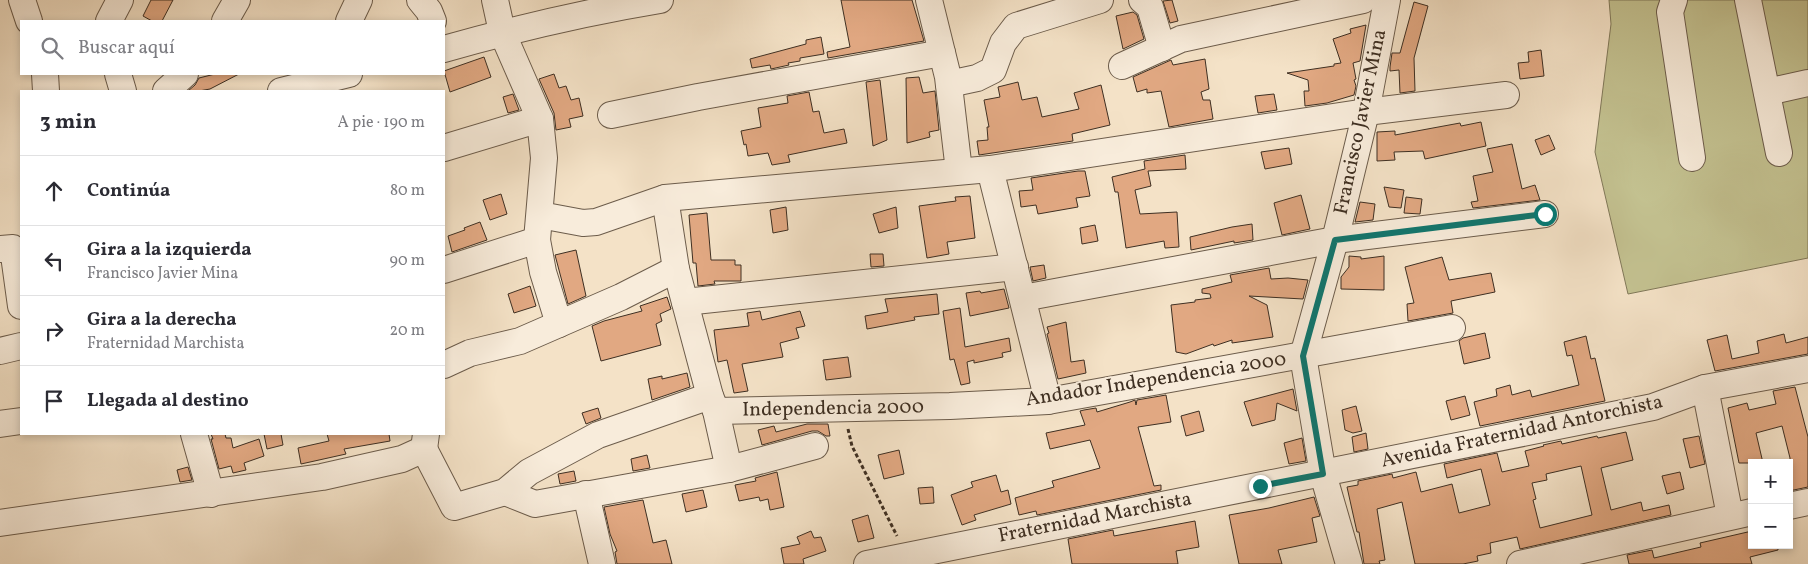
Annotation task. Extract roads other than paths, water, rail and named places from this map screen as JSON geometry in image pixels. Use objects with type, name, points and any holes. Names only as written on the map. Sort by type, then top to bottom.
[{"type":"street","points":[[22,0],[29,20]]},
{"type":"street","points":[[110,20],[120,0]]},
{"type":"street","points":[[226,20],[237,0]]},
{"type":"street","points":[[349,20],[359,0]]},
{"type":"street","points":[[420,0],[429,10],[433,20]]},
{"type":"street","points":[[495,0],[502,32],[540,119],[544,158],[538,228],[543,272],[560,324]]},
{"type":"street","points":[[445,49],[502,32],[623,3],[660,0]]},
{"type":"street","points":[[929,0],[949,84],[959,171]]},
{"type":"street","points":[[949,84],[977,78],[993,70],[1004,43],[1016,26],[1100,0]]},
{"type":"street","points":[[1142,0],[1150,7],[1162,48]]},
{"type":"street","points":[[1122,66],[1181,39],[1363,0]]},
{"type":"street","name":"Francisco Javier Mina","points":[[1349,564],[1323,474],[1303,356],[1335,240],[1366,112],[1387,0]]},
{"type":"street","points":[[1674,0],[1670,12],[1692,158]]},
{"type":"street","points":[[1748,0],[1779,154]]},
{"type":"street","points":[[611,115],[698,97],[942,54]]},
{"type":"street","points":[[45,75],[46,90]]},
{"type":"street","points":[[118,75],[123,90]]},
{"type":"street","points":[[159,75],[165,90]]},
{"type":"street","points":[[166,90],[184,75]]},
{"type":"street","points":[[284,90],[321,78],[342,75]]},
{"type":"street","points":[[1767,92],[1808,83]]},
{"type":"street","points":[[445,270],[538,228],[596,222],[665,198],[990,169],[1366,112],[1506,95]]},
{"type":"street","points":[[445,148],[540,119]]},
{"type":"street","points":[[990,169],[1048,401]]},
{"type":"street","points":[[665,198],[676,269],[729,469]]},
{"type":"street","points":[[1023,298],[1335,240],[1545,214]]},
{"type":"street","points":[[0,249],[13,248],[20,295]]},
{"type":"street","points":[[685,302],[1015,267]]},
{"type":"street","points":[[445,365],[470,353],[520,340],[560,324],[621,297],[676,269]]},
{"type":"street","points":[[1303,356],[1452,328]]},
{"type":"street","points":[[0,351],[20,346]]},
{"type":"street","name":"Andador Independencia 2000","points":[[950,406],[1048,401],[1303,356]]},
{"type":"street","name":"Avenida Fraternidad Antorchista","points":[[1323,474],[1653,407],[1705,388],[1808,369]]},
{"type":"street","points":[[1520,564],[1605,555],[1741,514],[1705,388]]},
{"type":"street","name":"Independencia 2000","points":[[425,441],[454,507],[505,492],[529,472],[598,435],[713,404],[843,408],[950,406]]},
{"type":"street","points":[[0,424],[20,421]]},
{"type":"street","points":[[194,435],[211,494]]},
{"type":"street","points":[[0,523],[211,494],[322,476],[402,459],[425,441]]},
{"type":"street","points":[[505,492],[534,504],[729,469],[815,446]]},
{"type":"street","name":"Fraternidad Marchista","points":[[867,564],[907,560],[1323,474]]},
{"type":"street","points":[[586,494],[602,564]]},
{"type":"street","points":[[1793,505],[1808,502]]}]
